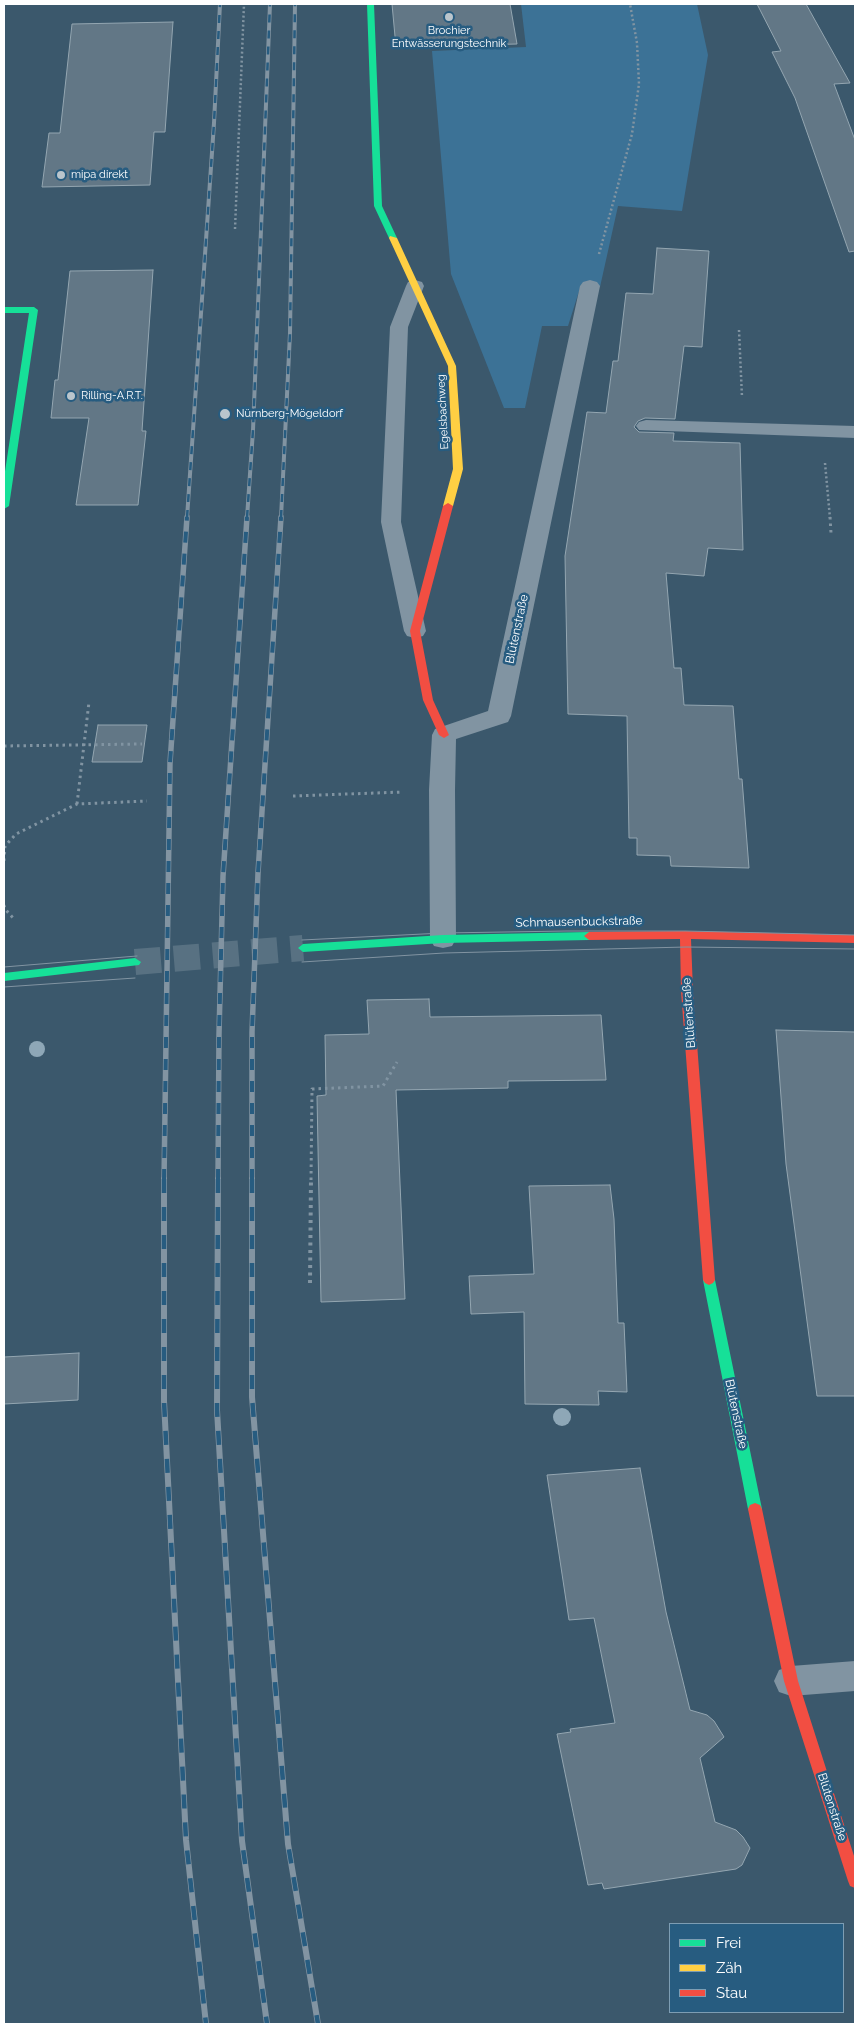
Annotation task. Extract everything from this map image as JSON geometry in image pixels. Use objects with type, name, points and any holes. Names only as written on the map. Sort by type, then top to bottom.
[{"type":"street","name":"Egelsbachweg","points":[[370,4],[378,206],[452,366],[458,469],[415,631],[428,700],[444,735]]},
{"type":"street","name":"Blütenstraße","points":[[444,735],[498,716],[590,286]]},
{"type":"street","points":[[4,310],[34,310],[4,506]]},
{"type":"street","points":[[443,939],[442,790],[444,735]]},
{"type":"street","name":"Blütenstraße","points":[[685,935],[687,991],[709,1284],[792,1681],[855,1881]]},
{"type":"street","name":"Schmausenbuckstraße","points":[[303,948],[443,939],[685,935],[855,939]]},
{"type":"street","points":[[4,976],[135,962]]},
{"type":"street","points":[[792,1681],[855,1676]]},
{"type":"lane","points":[[415,286],[399,327],[391,522],[415,631]]},
{"type":"lane","points":[[646,426],[855,432]]},
{"type":"path","points":[[235,229],[244,4]]},
{"type":"path","points":[[590,286],[632,134],[638,84],[637,43],[630,4]]},
{"type":"path","points":[[740,330],[743,429]]},
{"type":"path","points":[[822,431],[831,533]]},
{"type":"path","points":[[77,804],[89,702]]},
{"type":"path","points":[[4,746],[142,744]]},
{"type":"path","points":[[293,796],[404,792]]},
{"type":"path","points":[[4,861],[5,846],[16,834],[77,804],[147,801]]},
{"type":"path","points":[[4,905],[5,909],[14,919]]},
{"type":"path","points":[[310,1283],[312,1089],[383,1086],[397,1062]]},
{"type":"shaded area","points":[[521,4],[697,4],[708,55],[682,211],[618,206],[600,287],[581,285],[568,326],[542,326],[525,408],[504,408],[451,274],[432,51],[526,47]]},
{"type":"building","points":[[392,4],[510,4],[517,44],[396,47]]},
{"type":"building","points":[[757,4],[806,4],[850,83],[834,84],[855,140],[855,251],[849,252],[795,98],[772,52],[781,51]]},
{"type":"building","points":[[173,22],[165,132],[154,132],[150,185],[42,187],[49,133],[60,133],[72,24]]},
{"type":"building","points":[[657,248],[709,251],[702,347],[684,346],[675,419],[645,418],[638,421],[634,427],[639,432],[674,433],[673,441],[740,443],[743,550],[708,548],[704,576],[666,573],[674,668],[681,668],[684,705],[733,706],[739,779],[742,779],[749,868],[671,866],[670,856],[637,855],[637,838],[629,838],[627,716],[568,714],[565,556],[587,412],[606,413],[613,361],[618,361],[626,293],[653,294]]},
{"type":"building","points":[[153,270],[142,431],[146,431],[138,505],[76,505],[89,418],[51,418],[55,380],[58,380],[70,271]]},
{"type":"building","points":[[98,725],[147,725],[142,762],[92,762]]},
{"type":"building","points":[[429,999],[430,1017],[601,1015],[606,1080],[508,1081],[508,1088],[396,1090],[405,1299],[321,1302],[317,1096],[326,1095],[325,1035],[369,1034],[367,1000]]},
{"type":"building","points":[[776,1030],[855,1032],[855,1396],[817,1396],[786,1164]]},
{"type":"building","points":[[610,1185],[614,1219],[618,1323],[624,1323],[627,1392],[598,1391],[599,1405],[525,1404],[524,1312],[471,1314],[469,1276],[534,1274],[529,1186]]},
{"type":"building","points":[[79,1353],[78,1400],[4,1404],[4,1357]]},
{"type":"building","points":[[640,1468],[666,1612],[690,1710],[707,1715],[714,1721],[724,1737],[700,1758],[715,1822],[736,1830],[750,1848],[742,1865],[736,1869],[604,1889],[602,1883],[588,1885],[557,1734],[571,1732],[570,1729],[615,1723],[594,1618],[569,1620],[547,1475]]},
{"type":"tunnel","points":[[135,962],[303,948]]},
{"type":"tram line","points":[[302,940],[443,933],[566,931],[686,931],[855,935]]},
{"type":"tram line","points":[[302,962],[444,953],[686,947],[855,949]]},
{"type":"tram line","points":[[4,967],[137,956]]},
{"type":"tram line","points":[[4,987],[135,978]]},
{"type":"railway","points":[[187,518],[214,123],[220,4]]},
{"type":"railway","points":[[247,518],[253,430],[270,4]]},
{"type":"railway","points":[[281,518],[290,333],[295,4]]},
{"type":"railway","points":[[164,1180],[170,763],[187,517]]},
{"type":"railway","points":[[218,1180],[223,876],[247,517]]},
{"type":"railway","points":[[281,517],[258,873],[252,1032],[252,1397],[288,1844],[318,2024]]},
{"type":"railway","points":[[218,1179],[217,1410],[242,1841],[267,2024]]},
{"type":"railway","points":[[164,1180],[164,1401],[186,1840],[206,2024]]},
{"type":"traffic: fast","points":[[370,4],[378,206],[393,238]]},
{"type":"traffic: fast","points":[[4,310],[34,310],[4,506]]},
{"type":"traffic: fast","points":[[303,948],[443,939],[589,936]]},
{"type":"traffic: fast","points":[[4,977],[135,962]]},
{"type":"traffic: fast","points":[[709,1280],[755,1509]]},
{"type":"traffic: slow","points":[[393,238],[452,366],[458,469],[448,506]]},
{"type":"traffic: jam","points":[[444,735],[428,700],[415,631],[448,506]]},
{"type":"traffic: jam","points":[[685,935],[687,991],[709,1280]]},
{"type":"traffic: jam","points":[[589,936],[685,935],[855,939]]},
{"type":"traffic: jam","points":[[755,1509],[791,1681],[855,1881]]},
{"type":"place","name":"Brochier Entwässerungstechnik","points":[[449,17]]},
{"type":"place","name":"mipa direkt","points":[[61,175]]},
{"type":"place","name":"Rilling-A.R.T.","points":[[71,396]]},
{"type":"place","name":"Nürnberg-Mögeldorf","points":[[225,414]]}]
